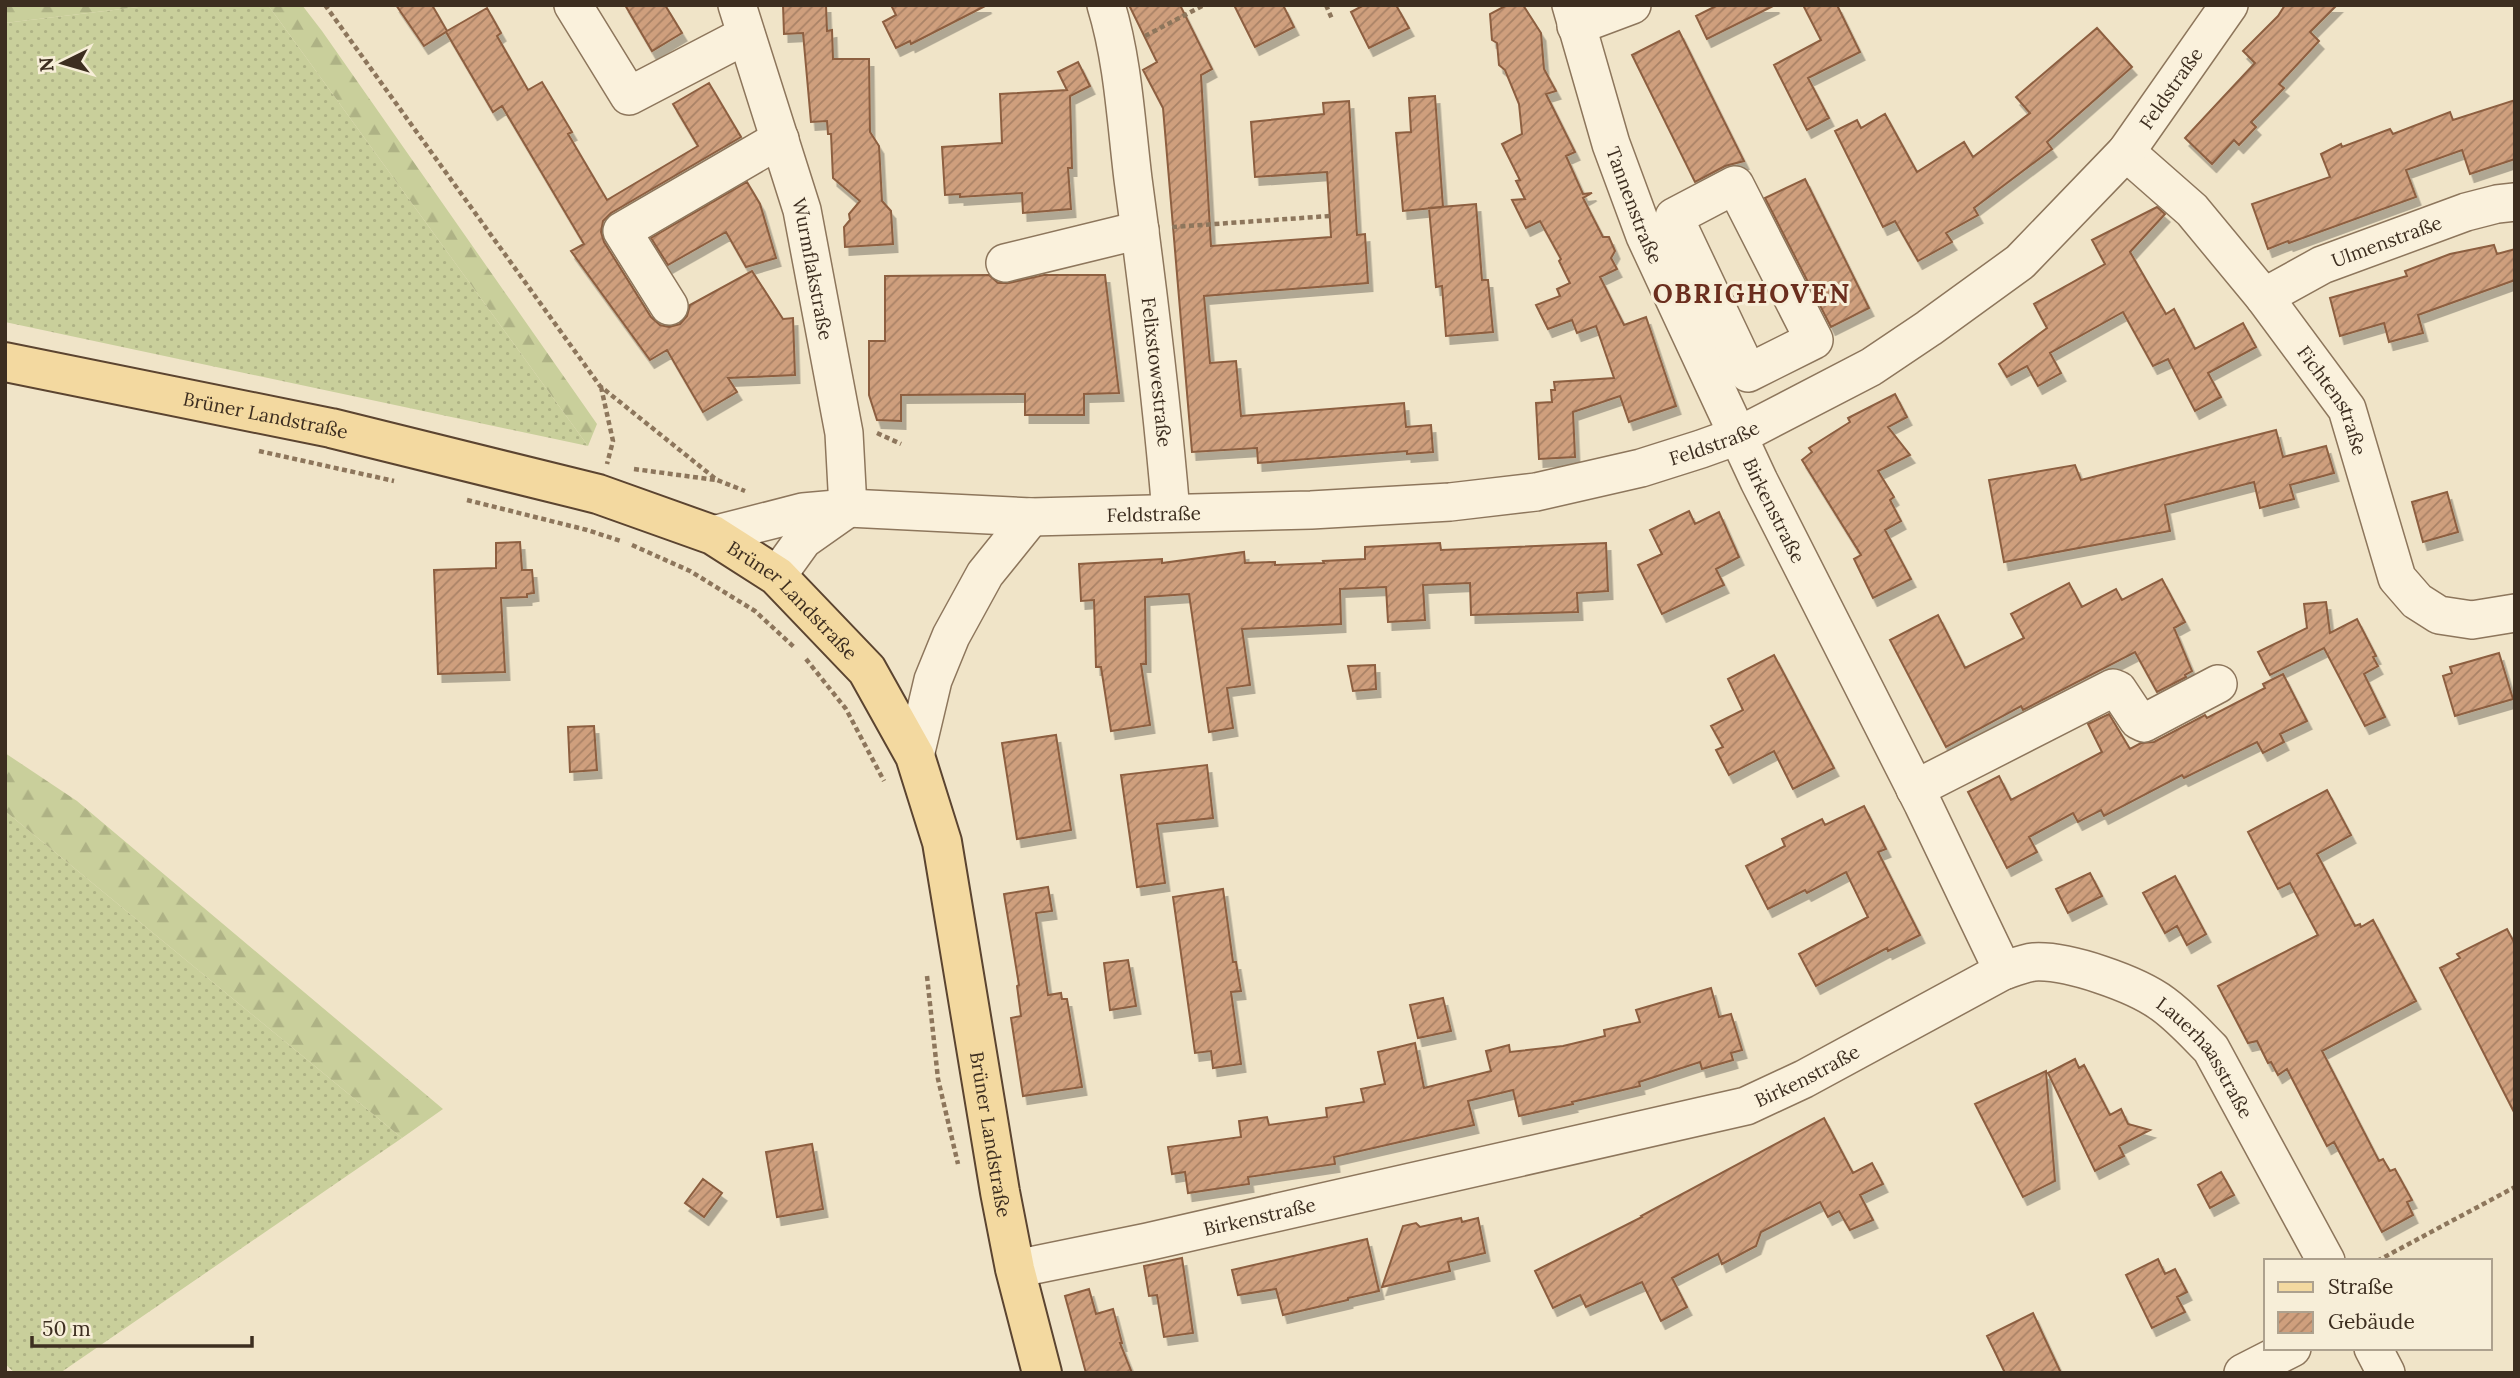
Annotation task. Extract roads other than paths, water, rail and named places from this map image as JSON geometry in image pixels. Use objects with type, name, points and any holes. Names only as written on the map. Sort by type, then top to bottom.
[{"type":"main road","name":"Brüner Landstraße","points":[[5,362],[331,428],[598,494],[713,535],[777,576],[867,670],[915,756],[942,842],[1000,1192],[1015,1269],[1042,1373]]},
{"type":"street","name":"Wurmflakstraße","points":[[573,5],[629,96],[741,20],[802,210],[844,432],[848,508]]},
{"type":"street","name":"Felixstowestraße","points":[[1106,5],[1116,50],[1140,230],[1165,435],[1171,513]]},
{"type":"street","points":[[1573,15],[1632,5]]},
{"type":"street","name":"Feldstraße","points":[[713,535],[803,512],[848,508],[1031,517],[1311,510],[1450,502],[1536,492],[1641,468],[1740,435],[1871,367],[2020,262],[2126,152],[2229,5]]},
{"type":"street","name":"Tannenstraße","points":[[1573,15],[1611,144],[1645,236],[1740,435]]},
{"type":"street","points":[[669,306],[622,231],[780,139]]},
{"type":"street","name":"Fichtenstraße","points":[[2126,152],[2192,210],[2264,297],[2347,409],[2397,578],[2417,601],[2439,615],[2472,620],[2515,613]]},
{"type":"street","points":[[1735,185],[1814,340],[1748,373],[1674,217],[1735,185]]},
{"type":"street","name":"Ulmenstraße","points":[[2264,297],[2322,265],[2466,212],[2515,202]]},
{"type":"street","points":[[1005,263],[1140,230]]},
{"type":"street","name":"Birkenstraße","points":[[1015,1269],[1147,1242],[1746,1107],[1804,1079],[2003,971],[1915,789],[1759,481],[1740,435]]},
{"type":"street","points":[[777,576],[803,540],[848,508]]},
{"type":"street","points":[[915,756],[933,680],[951,636],[985,574],[1031,517]]},
{"type":"street","points":[[1915,789],[2113,688],[2118,690],[2138,720],[2144,723],[2218,684]]},
{"type":"street","name":"Lauerhaasstraße","points":[[2003,971],[2032,962],[2065,964],[2133,988],[2162,1003],[2187,1025],[2211,1049],[2325,1259]]},
{"type":"street","points":[[2243,1373],[2288,1350]]},
{"type":"street","points":[[2374,1350],[2386,1373]]},
{"type":"district","name":"OBRIGHOVEN","points":[[1752,294]]}]
